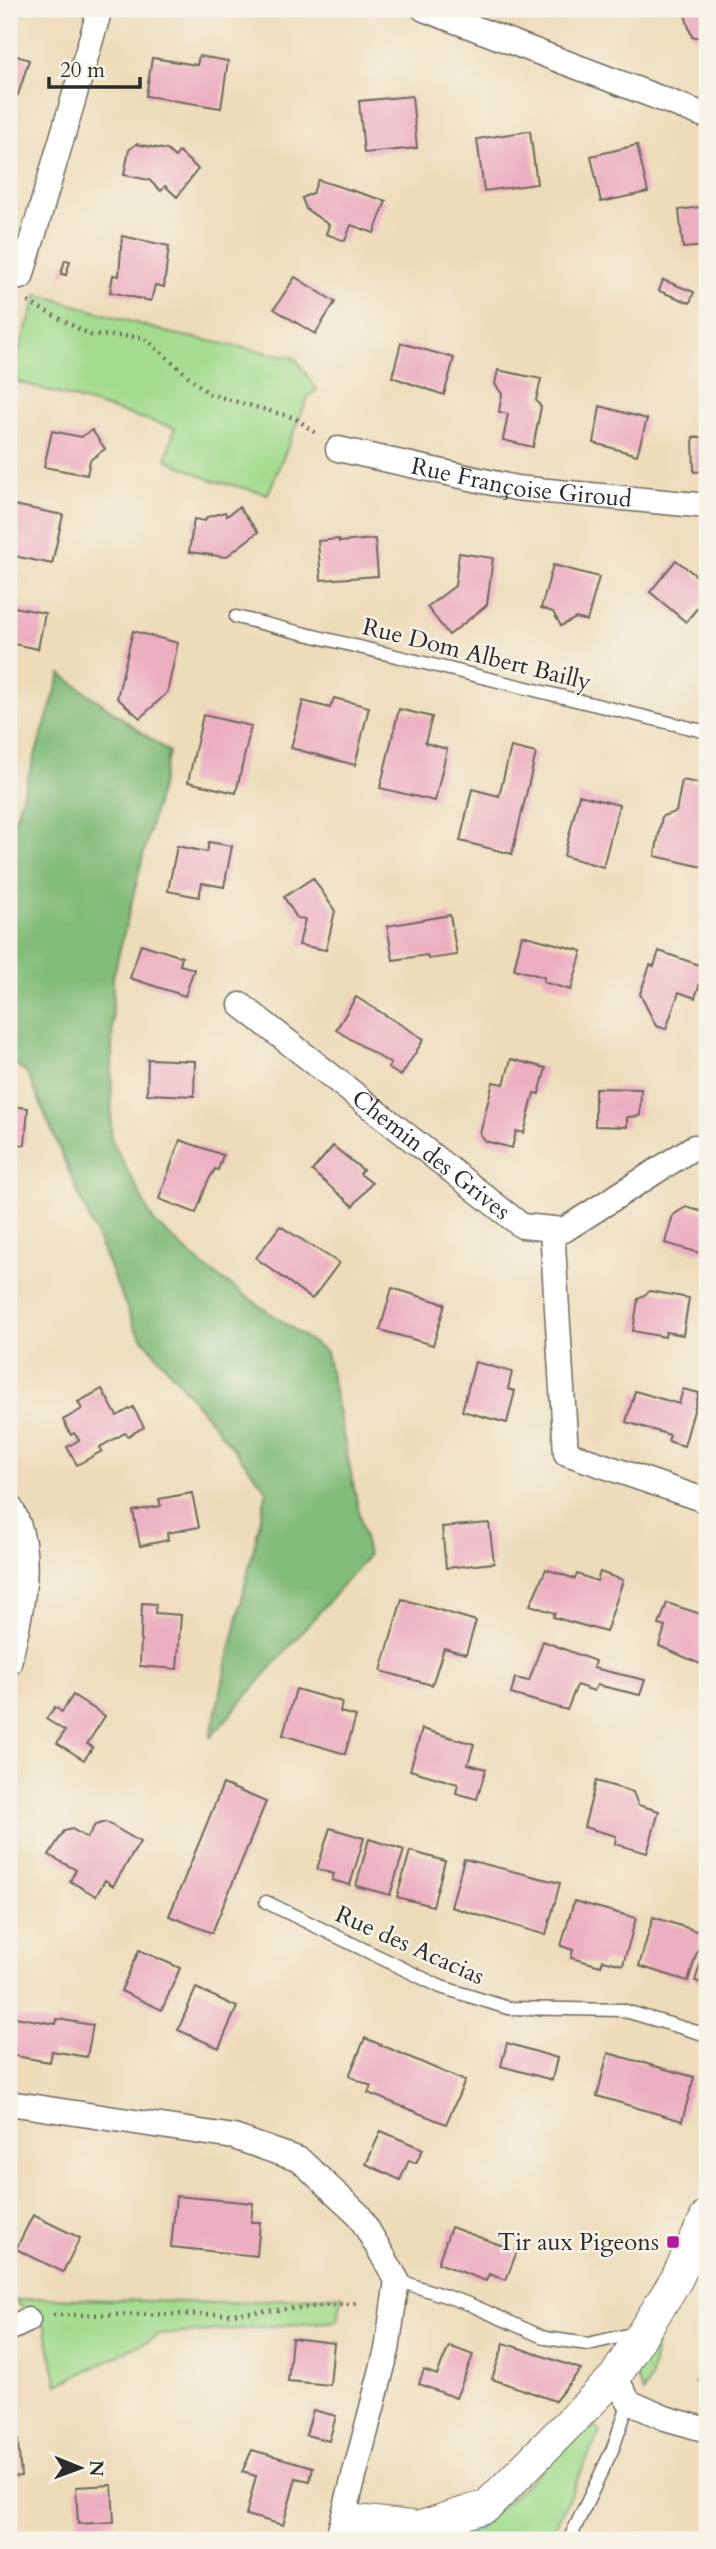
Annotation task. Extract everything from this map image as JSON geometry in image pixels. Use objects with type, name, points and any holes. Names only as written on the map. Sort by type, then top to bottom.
[{"type":"street","points":[[21,277],[100,9]]},
{"type":"street","points":[[424,9],[707,116]]},
{"type":"street","name":"Rue Françoise Giroud","points":[[338,449],[516,488],[707,506]]},
{"type":"street","name":"Chemin des Grives","points":[[241,1005],[522,1226],[564,1230],[694,1147],[707,1148]]},
{"type":"street","points":[[552,1229],[566,1453],[707,1501]]},
{"type":"street","points":[[9,1505],[18,1519],[25,1560],[9,1663]]},
{"type":"street","points":[[9,2103],[234,2137],[300,2160],[359,2215],[397,2280],[387,2350],[346,2535],[419,2528]]},
{"type":"street","points":[[380,2540],[487,2506],[622,2390],[644,2332],[676,2280],[707,2216]]},
{"type":"street","points":[[622,2390],[665,2418],[707,2430]]},
{"type":"lane","name":"Rue Dom Albert Bailly","points":[[236,617],[707,732]]},
{"type":"lane","name":"Rue des Acacias","points":[[266,1902],[441,1987],[508,2008],[622,2010],[707,2035]]},
{"type":"lane","points":[[397,2280],[468,2304],[545,2338],[588,2344],[644,2332]]},
{"type":"lane","points":[[569,2540],[613,2448],[622,2390]]},
{"type":"path","points":[[21,277],[25,300],[48,315],[91,335],[143,337],[209,394],[295,418],[338,449]]},
{"type":"path","points":[[18,2324],[52,2315],[229,2314],[357,2303]]},
{"type":"green space","points":[[38,294],[169,333],[295,358],[317,390],[308,397],[268,494],[211,480],[166,459],[175,428],[9,379]]},
{"type":"green space","points":[[61,674],[169,752],[113,977],[111,1138],[154,1222],[203,1266],[326,1352],[368,1556],[210,1738],[267,1490],[136,1330],[28,1074],[9,1061],[9,837]]},
{"type":"green space","points":[[342,2295],[338,2321],[159,2335],[58,2385],[45,2326],[14,2301],[43,2298],[220,2303]]},
{"type":"green space","points":[[657,2336],[651,2377],[643,2393],[635,2375]]},
{"type":"green space","points":[[590,2424],[600,2431],[549,2540],[535,2540],[518,2533],[481,2540],[440,2540],[487,2520]]},
{"type":"building","points":[[683,9],[707,9],[707,37],[692,37]]},
{"type":"building","points":[[9,53],[29,60],[18,95],[9,92]]},
{"type":"building","points":[[199,56],[228,61],[221,108],[146,96],[152,58],[197,65]]},
{"type":"building","points":[[412,96],[417,148],[364,153],[359,101]]},
{"type":"building","points":[[530,131],[537,184],[484,191],[477,139]]},
{"type":"building","points":[[136,144],[167,150],[175,157],[179,152],[198,169],[177,197],[165,186],[161,191],[149,180],[124,175],[129,150]]},
{"type":"building","points":[[637,145],[648,192],[601,202],[591,156]]},
{"type":"building","points":[[318,180],[386,201],[374,233],[351,225],[345,241],[326,234],[329,225],[306,209],[302,198],[313,193]]},
{"type":"building","points":[[707,206],[707,246],[683,248],[679,210]]},
{"type":"building","points":[[122,236],[169,246],[164,287],[155,285],[151,301],[110,292],[113,275],[119,276]]},
{"type":"building","points":[[65,260],[70,261],[66,275],[61,274]]},
{"type":"building","points":[[295,277],[335,302],[315,334],[274,309]]},
{"type":"building","points":[[663,280],[694,292],[690,303],[659,291]]},
{"type":"building","points":[[401,343],[454,358],[444,395],[392,377]]},
{"type":"building","points":[[498,370],[541,379],[536,400],[541,407],[533,447],[503,440],[508,414],[499,412],[502,394],[495,384]]},
{"type":"building","points":[[600,406],[647,419],[637,455],[594,443]]},
{"type":"building","points":[[92,430],[105,449],[90,460],[87,475],[44,467],[52,431],[81,437]]},
{"type":"building","points":[[693,437],[707,437],[707,471],[694,472]]},
{"type":"building","points":[[9,504],[63,515],[52,564],[9,555]]},
{"type":"building","points":[[239,507],[258,532],[226,557],[189,552],[194,519],[205,521],[207,517],[225,512],[227,516]]},
{"type":"building","points":[[339,539],[339,542],[375,539],[378,576],[321,580],[318,541]]},
{"type":"building","points":[[459,553],[493,558],[487,605],[449,635],[427,607],[455,586]]},
{"type":"building","points":[[676,560],[707,584],[707,596],[686,622],[650,592]]},
{"type":"building","points":[[553,565],[599,577],[587,621],[576,618],[561,626],[553,612],[541,608]]},
{"type":"building","points":[[9,606],[45,613],[38,649],[9,643]]},
{"type":"building","points":[[133,631],[178,643],[167,693],[140,718],[117,698]]},
{"type":"building","points":[[334,698],[369,707],[355,765],[291,748],[303,701],[330,708]]},
{"type":"building","points":[[399,709],[432,717],[425,743],[447,749],[435,801],[380,788]]},
{"type":"building","points":[[203,715],[251,726],[236,793],[188,782]]},
{"type":"building","points":[[511,747],[536,753],[512,854],[460,841],[472,789],[499,796]]},
{"type":"building","points":[[682,780],[707,785],[707,868],[655,856],[662,816],[676,812]]},
{"type":"building","points":[[579,795],[619,805],[603,867],[564,856]]},
{"type":"building","points":[[209,842],[232,846],[224,887],[202,883],[199,897],[168,891],[177,846],[207,852]]},
{"type":"building","points":[[313,878],[335,911],[326,950],[299,945],[305,919],[297,918],[284,897]]},
{"type":"building","points":[[450,915],[457,955],[428,959],[427,955],[393,960],[387,926]]},
{"type":"building","points":[[522,935],[582,951],[571,990],[543,982],[544,977],[514,969]]},
{"type":"building","points":[[141,944],[182,957],[180,965],[194,969],[185,996],[130,978]]},
{"type":"building","points":[[659,951],[705,967],[695,998],[679,992],[666,1029],[656,1026],[640,994],[650,965],[654,966]]},
{"type":"building","points":[[356,997],[424,1039],[401,1076],[388,1068],[391,1064],[336,1030]]},
{"type":"building","points":[[148,1059],[195,1061],[194,1096],[147,1094]]},
{"type":"building","points":[[511,1059],[546,1068],[539,1094],[534,1093],[524,1133],[516,1131],[512,1148],[485,1141],[480,1134],[493,1082],[504,1084]]},
{"type":"building","points":[[595,1088],[641,1089],[640,1116],[627,1117],[627,1127],[595,1126]]},
{"type":"building","points":[[9,1106],[28,1108],[25,1145],[9,1143]]},
{"type":"building","points":[[180,1140],[223,1155],[218,1170],[215,1169],[208,1181],[196,1213],[159,1199]]},
{"type":"building","points":[[333,1146],[363,1170],[360,1174],[372,1183],[353,1206],[312,1171]]},
{"type":"building","points":[[686,1207],[707,1213],[707,1255],[665,1243],[673,1215]]},
{"type":"building","points":[[280,1226],[339,1263],[312,1299],[256,1258]]},
{"type":"building","points":[[9,1239],[13,1239],[12,1276],[9,1276]]},
{"type":"building","points":[[392,1288],[445,1304],[433,1345],[380,1330]]},
{"type":"building","points":[[650,1291],[689,1298],[683,1335],[666,1332],[665,1337],[633,1331],[638,1299]]},
{"type":"building","points":[[475,1362],[512,1372],[508,1389],[515,1391],[507,1423],[462,1411]]},
{"type":"building","points":[[102,1389],[117,1416],[133,1407],[144,1427],[128,1436],[125,1433],[100,1447],[102,1451],[77,1465],[67,1447],[79,1440],[74,1433],[71,1435],[63,1420],[82,1409],[78,1402]]},
{"type":"building","points":[[683,1389],[699,1393],[684,1446],[668,1441],[670,1435],[626,1422],[635,1391],[679,1404]]},
{"type":"building","points":[[192,1493],[199,1527],[167,1533],[168,1540],[140,1546],[133,1511],[161,1506],[159,1499]]},
{"type":"building","points":[[489,1523],[494,1563],[446,1568],[442,1527]]},
{"type":"building","points":[[546,1569],[575,1579],[577,1574],[597,1581],[600,1572],[623,1580],[606,1632],[553,1617],[555,1613],[530,1605]]},
{"type":"building","points":[[402,1599],[476,1621],[466,1654],[444,1648],[432,1685],[381,1671]]},
{"type":"building","points":[[142,1603],[156,1604],[155,1613],[181,1615],[177,1669],[140,1666]]},
{"type":"building","points":[[667,1603],[707,1616],[707,1667],[659,1646],[665,1627],[659,1625]]},
{"type":"building","points":[[543,1641],[595,1661],[593,1668],[645,1680],[640,1695],[597,1685],[594,1691],[577,1685],[567,1710],[511,1694],[515,1678],[529,1681]]},
{"type":"building","points":[[296,1689],[342,1702],[340,1712],[356,1716],[345,1754],[283,1735]]},
{"type":"building","points":[[73,1695],[105,1716],[87,1744],[93,1747],[84,1760],[57,1743],[65,1731],[46,1719],[55,1707],[62,1712]]},
{"type":"building","points":[[422,1729],[474,1744],[468,1764],[486,1769],[477,1799],[456,1793],[458,1784],[410,1770]]},
{"type":"building","points":[[596,1781],[633,1792],[638,1805],[659,1811],[647,1853],[615,1844],[616,1836],[584,1827]]},
{"type":"building","points":[[223,1784],[266,1802],[212,1933],[169,1916]]},
{"type":"building","points":[[106,1822],[140,1842],[113,1886],[105,1880],[96,1896],[70,1881],[76,1870],[49,1855],[64,1831],[72,1829],[87,1838],[95,1825]]},
{"type":"building","points":[[330,1828],[364,1838],[350,1885],[332,1880],[334,1874],[317,1869]]},
{"type":"building","points":[[369,1839],[404,1850],[390,1895],[356,1886]]},
{"type":"building","points":[[410,1851],[445,1861],[433,1906],[397,1897]]},
{"type":"building","points":[[464,1859],[560,1883],[546,1935],[451,1907]]},
{"type":"building","points":[[574,1901],[636,1918],[623,1965],[603,1960],[601,1966],[571,1958],[573,1950],[561,1946]]},
{"type":"building","points":[[653,1917],[703,1933],[688,1981],[639,1966]]},
{"type":"building","points":[[707,1942],[707,1985],[695,1981]]},
{"type":"building","points":[[139,1950],[180,1968],[162,2010],[121,1991]]},
{"type":"building","points":[[196,1988],[237,2007],[219,2048],[178,2030]]},
{"type":"building","points":[[9,2016],[56,2024],[57,2019],[93,2025],[87,2057],[52,2051],[50,2062],[9,2055]]},
{"type":"building","points":[[365,2038],[465,2081],[446,2124],[368,2093],[371,2086],[349,2076]]},
{"type":"building","points":[[507,2043],[557,2058],[552,2080],[501,2066]]},
{"type":"building","points":[[608,2053],[694,2077],[682,2121],[597,2096]]},
{"type":"building","points":[[381,2131],[423,2149],[416,2163],[409,2160],[400,2180],[366,2164]]},
{"type":"building","points":[[176,2196],[253,2203],[251,2222],[260,2222],[257,2256],[171,2247]]},
{"type":"building","points":[[33,2215],[80,2238],[63,2272],[16,2249]]},
{"type":"building","points":[[451,2227],[517,2251],[506,2280],[489,2274],[486,2281],[438,2263]]},
{"type":"building","points":[[292,2338],[334,2343],[330,2385],[288,2381]]},
{"type":"building","points":[[504,2343],[581,2369],[555,2401],[492,2379]]},
{"type":"building","points":[[707,2344],[707,2383],[699,2381]]},
{"type":"building","points":[[449,2346],[473,2355],[456,2398],[419,2384],[424,2370],[437,2375]]},
{"type":"building","points":[[15,2409],[21,2476],[9,2477],[9,2410]]},
{"type":"building","points":[[313,2410],[336,2416],[329,2441],[306,2435]]},
{"type":"building","points":[[252,2450],[313,2467],[310,2481],[296,2478],[283,2525],[246,2515],[256,2476],[242,2472]]},
{"type":"building","points":[[112,2485],[114,2522],[78,2524],[76,2487]]},
{"type":"waterway","points":[[438,2540],[479,2524]]},
{"type":"place","name":"Tir aux Pigeons","points":[[673,2242]]}]
